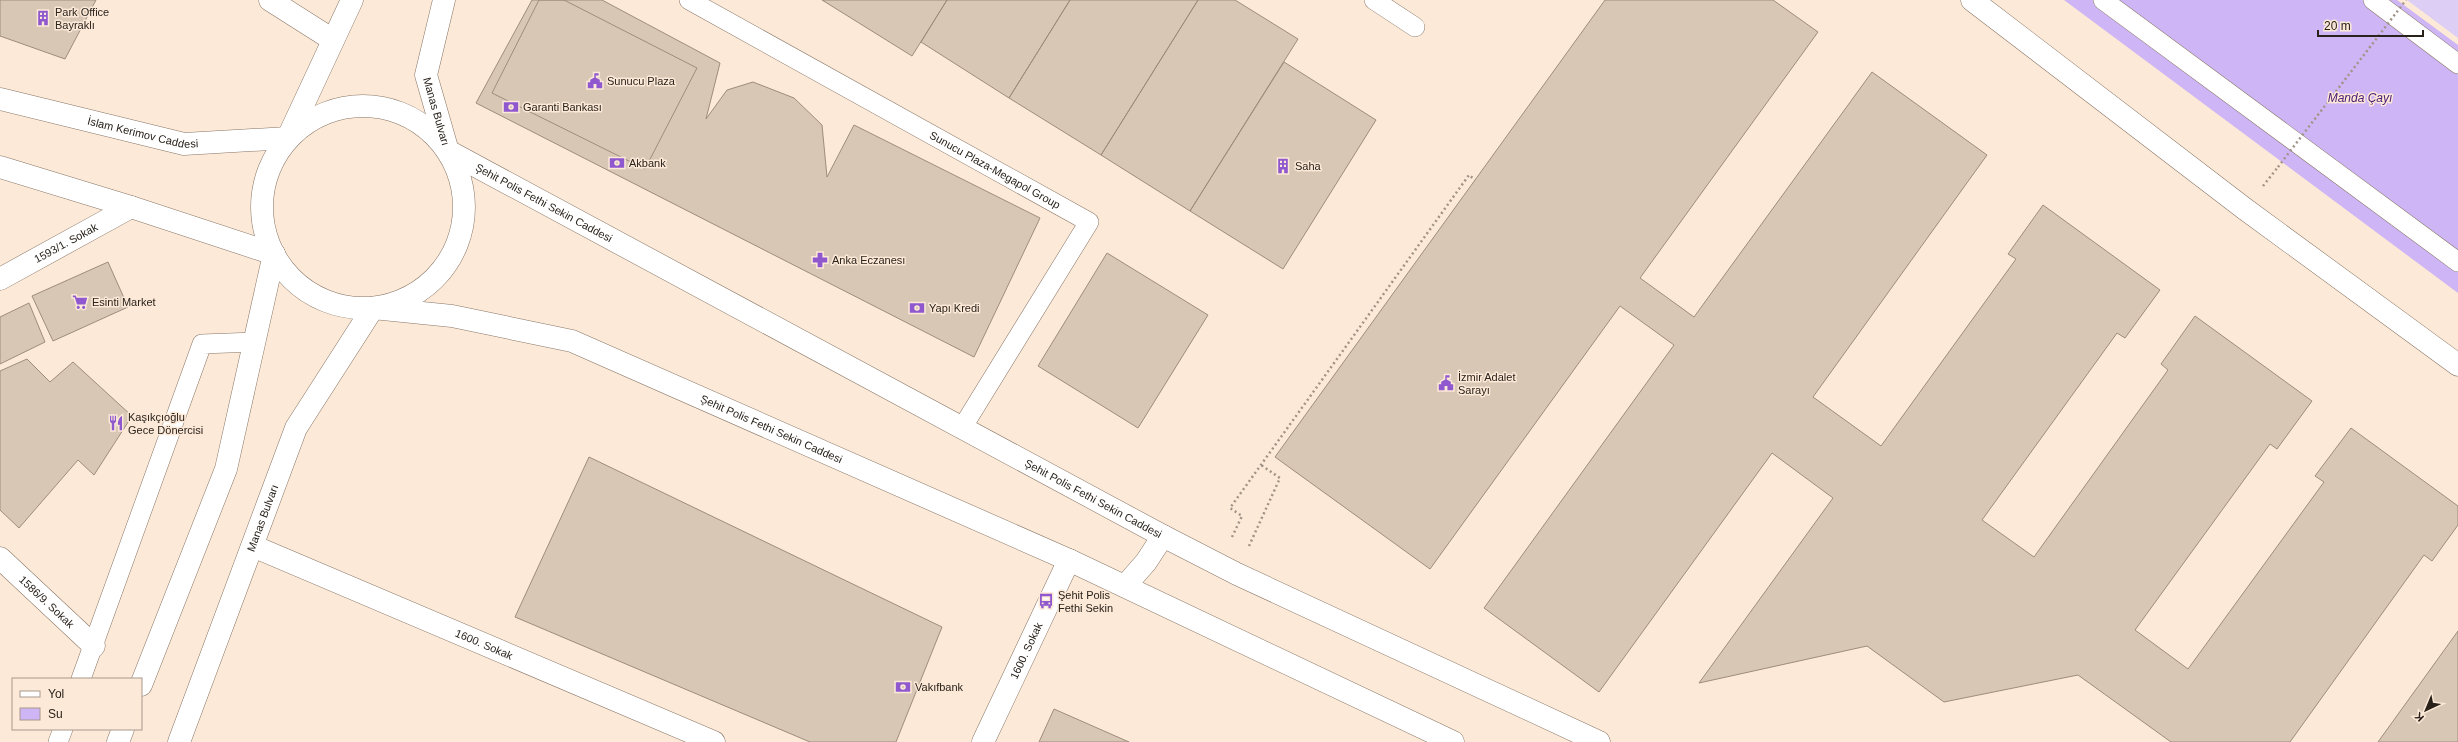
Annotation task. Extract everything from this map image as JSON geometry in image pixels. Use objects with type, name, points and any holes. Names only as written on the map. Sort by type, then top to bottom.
[{"type":"main road","points":[[270,0],[334,40]]},
{"type":"main road","points":[[288,138],[352,0]]},
{"type":"main road","name":"Manas Bulvarı","points":[[444,0],[426,75],[448,151]]},
{"type":"main road","points":[[1972,0],[2245,209],[2458,365]]},
{"type":"main road","name":"İslam Kerimov Caddesi","points":[[0,99],[184,144],[288,138]]},
{"type":"main road","points":[[288,138],[318,116],[340,108],[370,106],[399,112],[424,126],[448,151],[459,173],[465,203],[462,233],[449,261],[428,284],[408,298],[373,308]]},
{"type":"main road","name":"Şehit Polis Fethi Sekin Caddesi","points":[[288,138],[271,164],[262,194],[263,224],[274,254],[288,275],[317,297],[345,306],[452,316],[572,341],[1125,586],[1146,562],[1162,536],[448,151]]},
{"type":"main road","points":[[0,167],[131,207],[274,254],[226,469],[142,682]]},
{"type":"main road","name":"1593/1. Sokak","points":[[0,279],[131,207]]},
{"type":"main road","name":"Manas Bulvarı","points":[[179,742],[296,428],[373,308]]},
{"type":"main road","points":[[1162,536],[1228,570],[1599,742]]},
{"type":"main road","name":"1600. Sokak","points":[[253,546],[714,742]]},
{"type":"main road","name":"1586/9. Sokak","points":[[0,558],[94,646]]},
{"type":"main road","name":"1600. Sokak","points":[[983,742],[1069,560]]},
{"type":"main road","points":[[1125,586],[1453,742]]},
{"type":"main road","points":[[118,742],[123,730]]},
{"type":"lane","name":"Sunucu Plaza-Megapol Group","points":[[690,0],[1089,222],[962,428]]},
{"type":"lane","points":[[1374,0],[1415,27]]},
{"type":"lane","points":[[2103,0],[2458,262]]},
{"type":"lane","points":[[2373,0],[2458,64]]},
{"type":"lane","points":[[81,678],[202,344],[255,342]]},
{"type":"lane","points":[[58,742],[63,730]]},
{"type":"path","points":[[2278,167],[2406,0]]},
{"type":"path","points":[[1228,570],[1242,516],[1230,508],[1469,175],[1475,180]]},
{"type":"path","points":[[1228,570],[1280,478],[1261,465]]},
{"type":"shaded area","points":[[2407,0],[2458,0],[2458,38]]},
{"type":"water","name":"Manda Çayı","points":[[2064,0],[2397,0],[2458,45],[2458,293]]},
{"type":"building","name":"Park Office Bayraklı","points":[[0,0],[96,0],[65,59],[0,36]]},
{"type":"building","points":[[532,0],[602,0],[720,63],[706,119],[727,90],[753,82],[794,98],[822,125],[827,177],[854,125],[1040,218],[974,357],[476,103]]},
{"type":"building","name":"Sunucu Plaza","points":[[539,0],[564,0],[697,68],[645,169],[492,93]]},
{"type":"building","points":[[822,0],[947,0],[912,56]]},
{"type":"building","points":[[947,0],[1070,0],[1009,98],[921,42]]},
{"type":"building","points":[[1070,0],[1198,0],[1101,155],[1009,98]]},
{"type":"building","points":[[1198,0],[1235,0],[1298,39],[1190,211],[1101,155]]},
{"type":"building","name":"İzmir Adalet Sarayı","points":[[1605,0],[1773,0],[1818,32],[1640,278],[1694,317],[1872,72],[1987,155],[1813,397],[1881,446],[2016,259],[2008,254],[2043,205],[2160,290],[2125,338],[2117,333],[1982,520],[2034,557],[2168,370],[2161,364],[2195,316],[2312,401],[2277,449],[2270,444],[2135,630],[2188,669],[2324,482],[2315,476],[2351,428],[2458,506],[2458,525],[2432,561],[2424,555],[2290,742],[2171,742],[2078,675],[1944,702],[1867,646],[1699,683],[1833,498],[1772,453],[1599,692],[1484,608],[1674,345],[1620,306],[1430,569],[1275,457]]},
{"type":"building","name":"Saha","points":[[1284,62],[1376,120],[1283,269],[1190,211]]},
{"type":"building","points":[[1107,253],[1208,315],[1138,428],[1038,366]]},
{"type":"building","name":"Esinti Market","points":[[108,262],[128,307],[53,341],[32,296]]},
{"type":"building","points":[[29,303],[45,342],[0,364],[0,317]]},
{"type":"building","points":[[27,359],[50,382],[73,362],[132,416],[94,475],[78,460],[19,528],[0,510],[0,371]]},
{"type":"building","points":[[589,457],[942,627],[896,742],[810,742],[515,617]]},
{"type":"building","points":[[2458,631],[2458,742],[2378,742]]},
{"type":"building","points":[[1054,709],[1129,742],[1039,742]]},
{"type":"place","name":"Park Office Bayraklı","points":[[43,18]]},
{"type":"place","name":"Sunucu Plaza","points":[[595,81]]},
{"type":"place","name":"Garanti Bankası","points":[[511,107]]},
{"type":"place","name":"Akbank","points":[[617,163]]},
{"type":"place","name":"Saha","points":[[1283,166]]},
{"type":"place","name":"Anka Eczanesı","points":[[820,260]]},
{"type":"place","name":"Esinti Market","points":[[80,302]]},
{"type":"place","name":"Yapı Kredi","points":[[917,308]]},
{"type":"place","name":"İzmir Adalet Sarayı","points":[[1446,383]]},
{"type":"place","name":"Kaşıkçıoğlu Gece Dönercisi","points":[[116,423]]},
{"type":"place","name":"Şehit Polis Fethi Sekin","points":[[1046,601]]},
{"type":"place","name":"Vakıfbank","points":[[903,687]]}]
